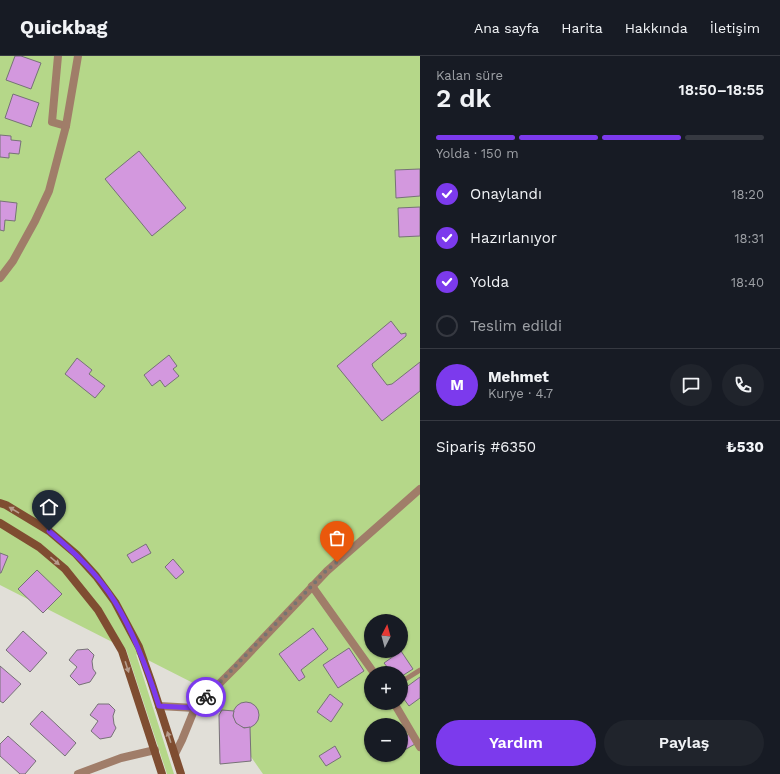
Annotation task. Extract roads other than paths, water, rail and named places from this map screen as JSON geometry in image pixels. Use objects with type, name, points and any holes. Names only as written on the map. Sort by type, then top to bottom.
[{"type":"main road","points":[[0,503],[6,505],[49,531],[76,554],[96,576],[115,602],[138,647],[181,774]]},
{"type":"main road","points":[[0,523],[39,547],[65,569],[98,610],[122,651],[162,774]]},
{"type":"street","points":[[58,56],[52,122],[66,126]]},
{"type":"street","points":[[0,278],[35,221],[49,191],[66,126],[78,56]]},
{"type":"street","points":[[175,754],[195,708],[237,666],[326,571],[420,489]]},
{"type":"street","points":[[312,586],[369,666]]},
{"type":"street","points":[[159,706],[195,708]]},
{"type":"street","points":[[398,710],[420,747]]},
{"type":"street","points":[[78,774],[121,758],[155,750]]},
{"type":"lane","points":[[408,678],[420,670]]}]
